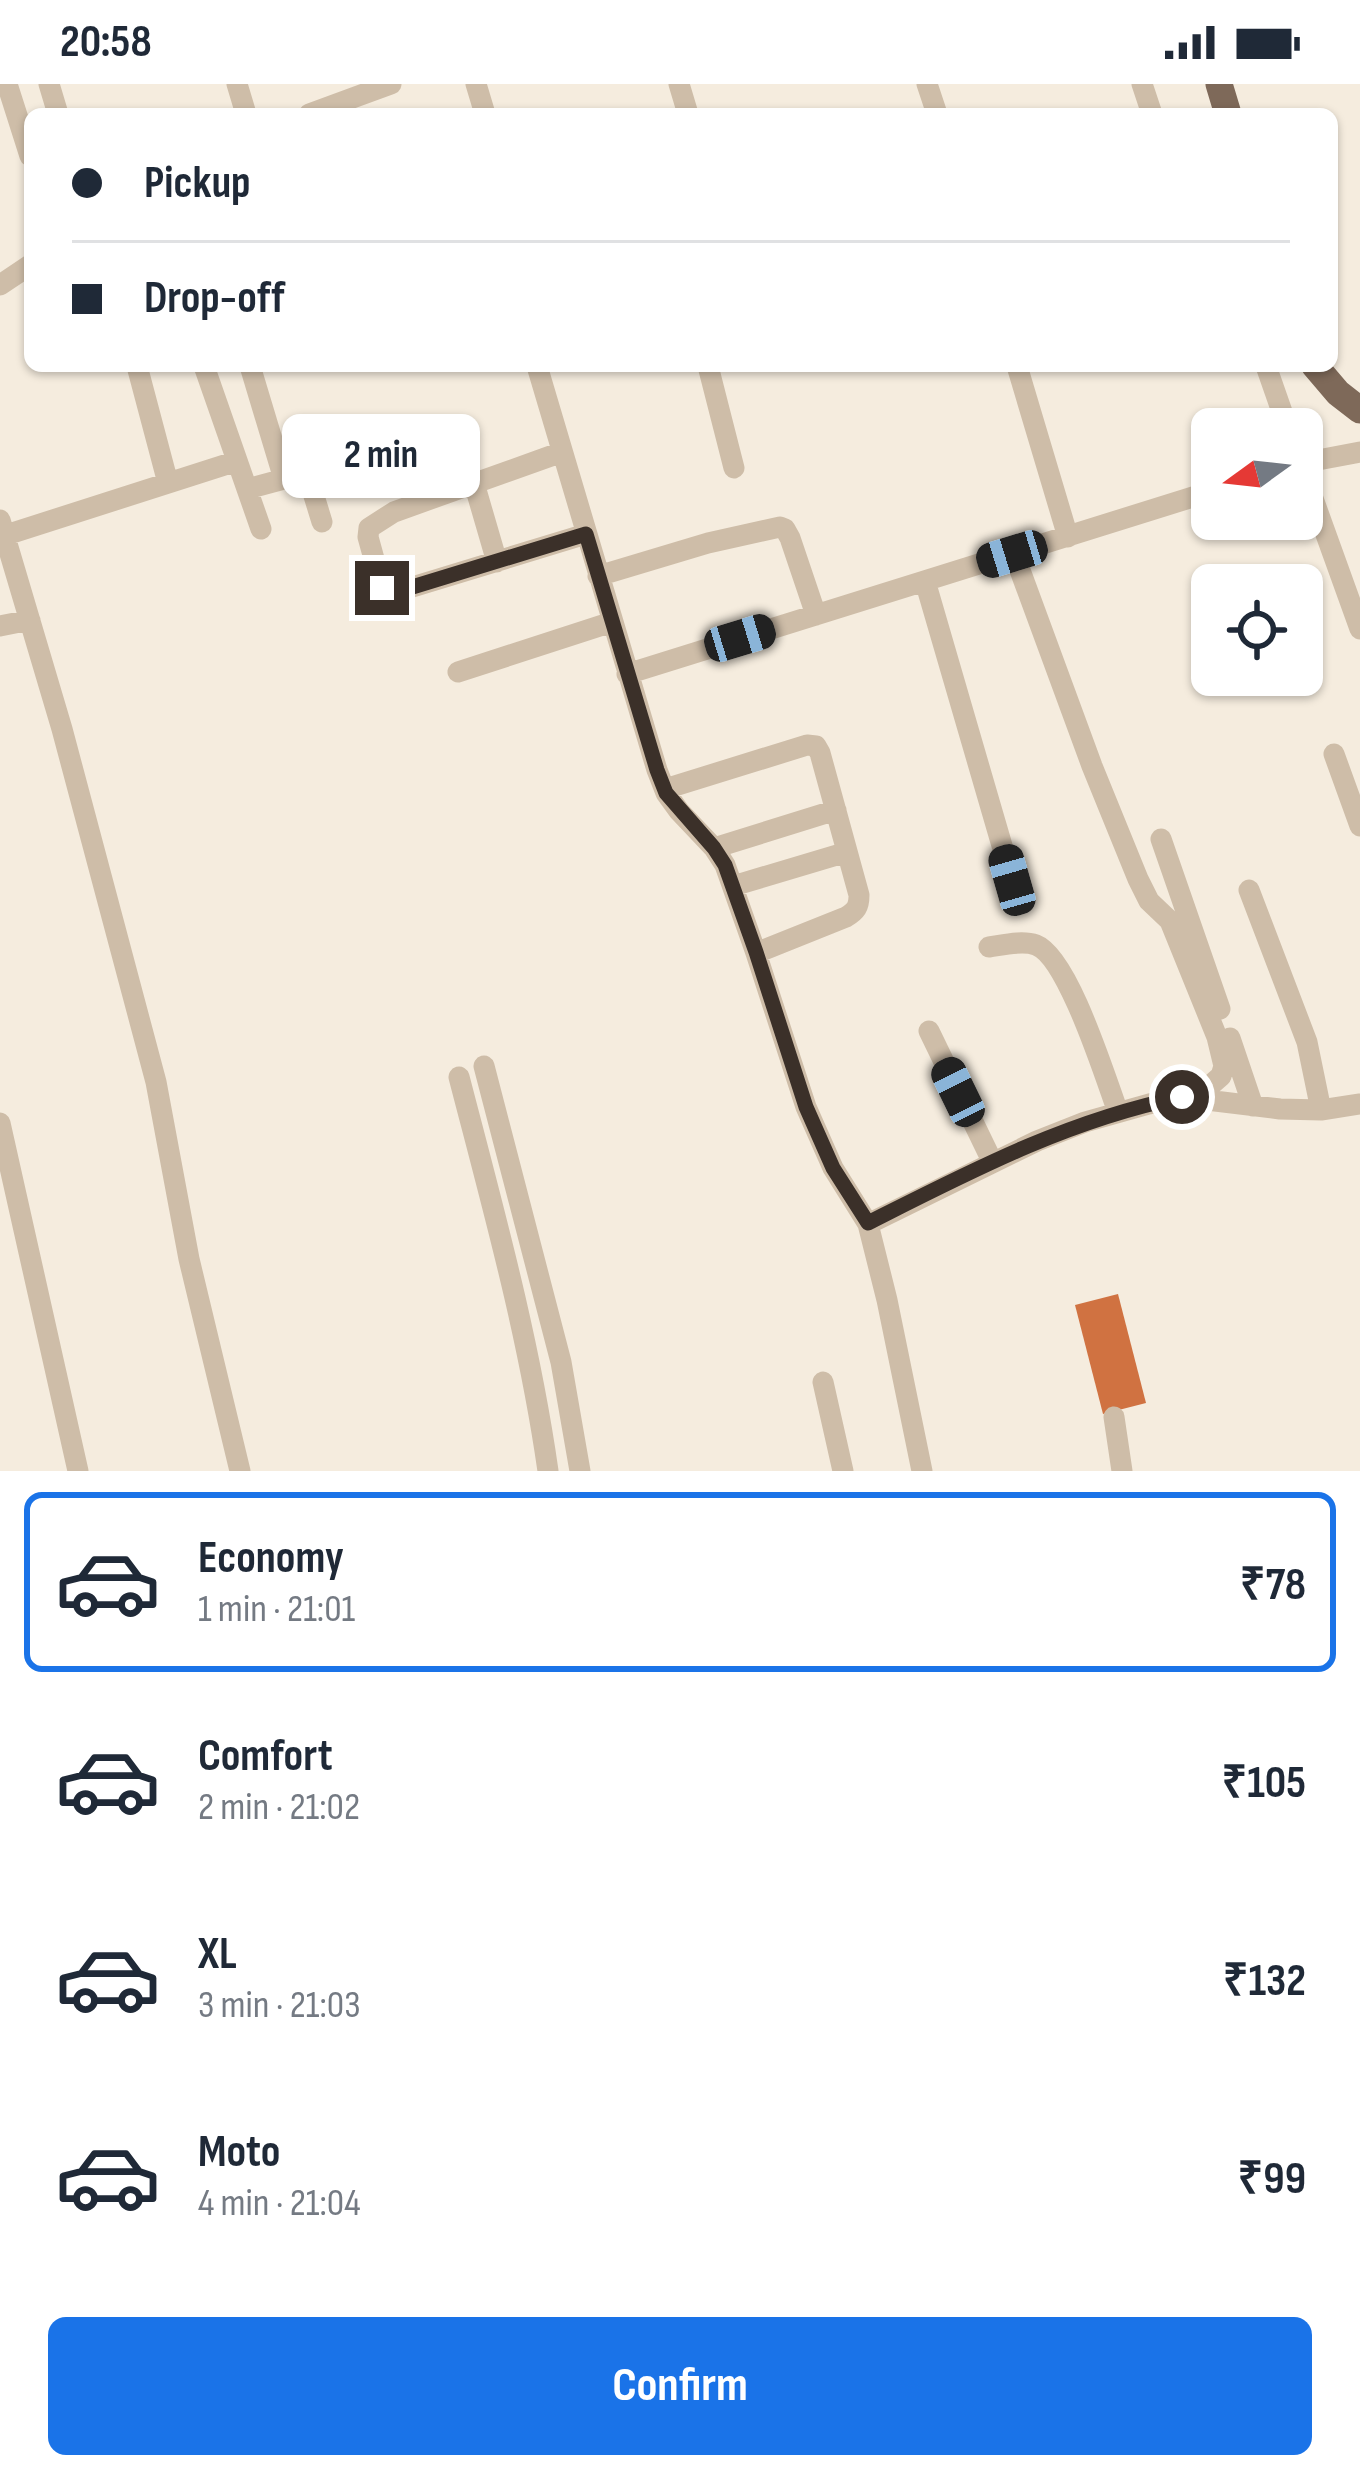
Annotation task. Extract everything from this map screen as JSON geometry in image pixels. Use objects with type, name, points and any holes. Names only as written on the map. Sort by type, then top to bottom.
[{"type":"main road","points":[[1321,372],[1360,410]]},
{"type":"main road","points":[[1338,372],[1360,394]]},
{"type":"street","points":[[7,84],[24,138]]},
{"type":"street","points":[[325,108],[391,84]]},
{"type":"street","points":[[139,372],[168,483]]},
{"type":"street","points":[[206,372],[261,529]]},
{"type":"street","points":[[252,372],[284,479]]},
{"type":"street","points":[[539,372],[665,789],[714,848],[733,886],[806,1107],[833,1168],[868,1223],[922,1471]]},
{"type":"street","points":[[710,372],[734,468]]},
{"type":"street","points":[[1019,372],[1068,537]]},
{"type":"street","points":[[1268,372],[1281,408]]},
{"type":"street","points":[[247,489],[388,451]]},
{"type":"street","points":[[562,452],[394,512],[369,527],[382,588],[396,592],[586,534]]},
{"type":"street","points":[[1323,461],[1360,452]]},
{"type":"street","points":[[237,461],[3,528],[156,1082],[189,1259],[240,1471]]},
{"type":"street","points":[[308,473],[322,522]]},
{"type":"street","points":[[474,483],[497,562]]},
{"type":"street","points":[[627,674],[1191,498]]},
{"type":"street","points":[[1323,525],[1360,629]]},
{"type":"street","points":[[598,576],[779,527],[790,538],[816,615]]},
{"type":"street","points":[[868,1223],[1069,1128],[1182,1097],[1213,1083],[1224,1066],[1170,921],[1149,901],[1138,879],[1014,554]]},
{"type":"street","points":[[925,581],[1012,880]]},
{"type":"street","points":[[0,626],[30,620]]},
{"type":"street","points":[[458,672],[612,622]]},
{"type":"street","points":[[665,789],[813,744],[820,753],[859,905],[855,912],[756,952]]},
{"type":"street","points":[[1334,754],[1360,826]]},
{"type":"street","points":[[714,848],[836,810]]},
{"type":"street","points":[[1161,839],[1253,1106]]},
{"type":"street","points":[[733,886],[847,852]]},
{"type":"street","points":[[1249,890],[1307,1042],[1322,1110]]},
{"type":"street","points":[[989,946],[1030,944],[1053,958],[1081,1014],[1118,1112]]},
{"type":"street","points":[[928,1031],[992,1161]]},
{"type":"street","points":[[484,1066],[561,1362],[580,1471]]},
{"type":"street","points":[[459,1078],[507,1260],[548,1471]]},
{"type":"street","points":[[1182,1097],[1322,1110],[1360,1104]]},
{"type":"street","points":[[0,1123],[78,1471]]},
{"type":"street","points":[[823,1382],[843,1471]]},
{"type":"street","points":[[1114,1417],[1122,1471]]},
{"type":"building","points":[[1118,1294],[1146,1403],[1103,1414],[1075,1305]]},
{"type":"route","points":[[382,588],[396,592],[586,534],[666,793],[725,865],[806,1107],[833,1168],[868,1223],[1037,1141],[1085,1122],[1182,1097]]}]
